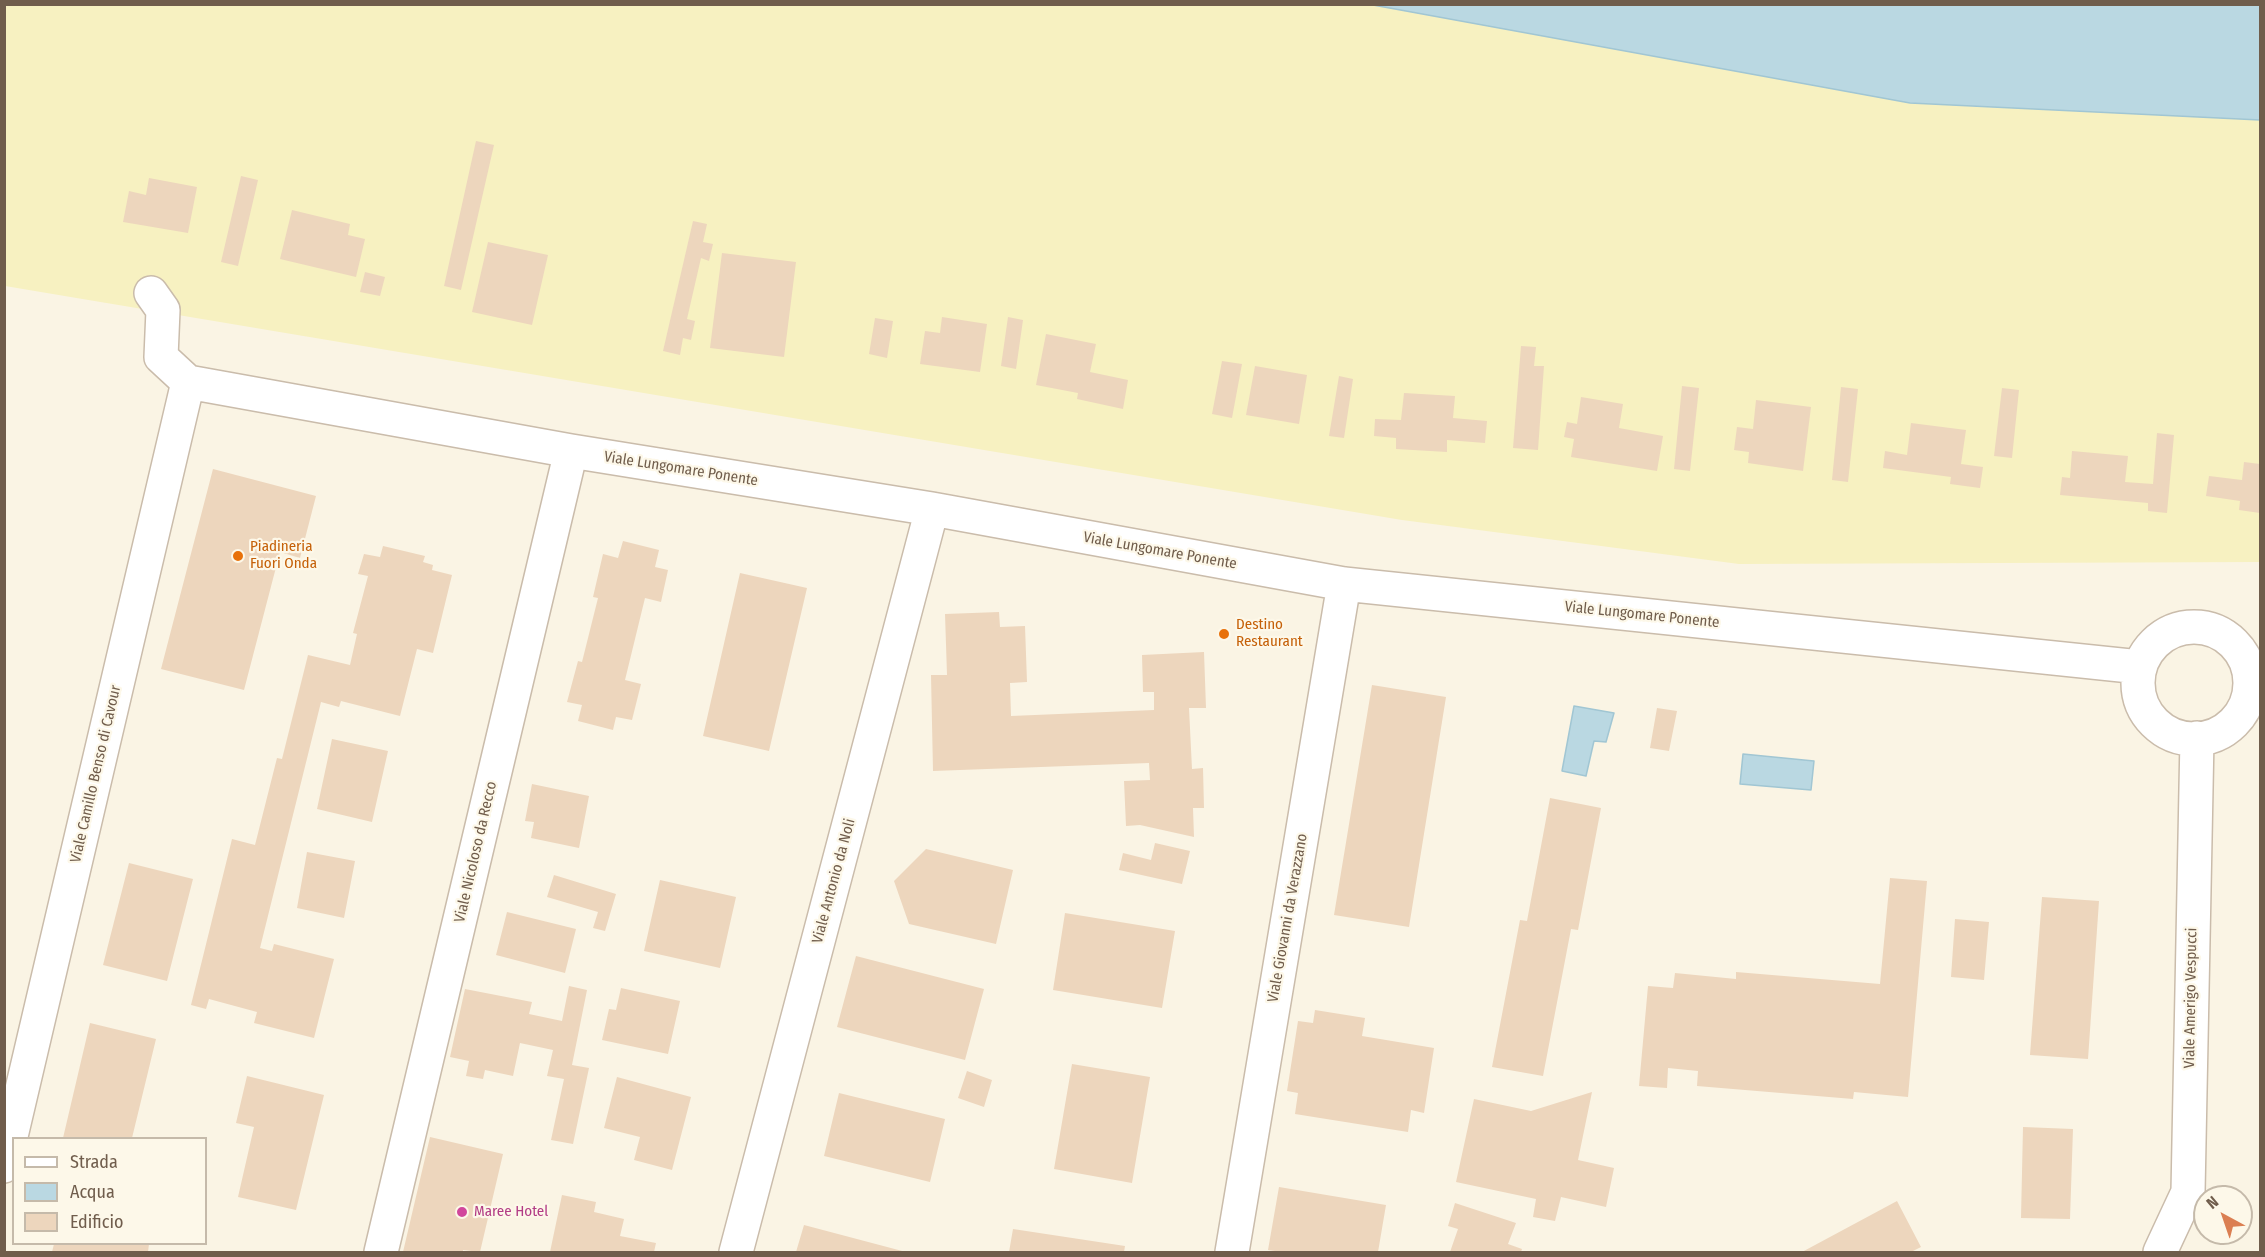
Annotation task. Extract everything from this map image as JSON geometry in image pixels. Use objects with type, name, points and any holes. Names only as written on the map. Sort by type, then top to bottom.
[{"type":"street","points":[[151,292],[163,310],[161,357],[188,382]]},
{"type":"street","name":"Viale Lungomare Ponente","points":[[188,382],[571,451],[932,509],[1344,584],[2140,667]]},
{"type":"street","name":"Viale Camillo Benso di Cavour","points":[[4,1166],[188,382]]},
{"type":"street","name":"Viale Nicoloso da Recco","points":[[381,1252],[571,451]]},
{"type":"street","name":"Viale Antonio da Noli","points":[[736,1252],[932,509]]},
{"type":"street","name":"Viale Giovanni da Verazzano","points":[[1232,1252],[1344,584]]},
{"type":"street","points":[[2200,627],[2219,632],[2235,643],[2256,676],[2242,712],[2230,726],[2214,735],[2197,738],[2179,737],[2163,729],[2150,717],[2142,702],[2138,685],[2140,667],[2149,650],[2163,636],[2181,628],[2200,627]]},
{"type":"street","name":"Viale Amerigo Vespucci","points":[[2160,1252],[2188,1192],[2197,738]]},
{"type":"sand","points":[[4,5],[1373,5],[1910,103],[2260,120],[2260,562],[1739,564],[1402,520],[5,286]]},
{"type":"water","points":[[1373,5],[2260,5],[2260,120],[1910,103]]},
{"type":"water","points":[[1574,706],[1614,713],[1606,742],[1594,741],[1586,776],[1562,771]]},
{"type":"water","points":[[1743,754],[1814,761],[1811,790],[1740,784]]},
{"type":"building","points":[[476,141],[494,145],[461,290],[444,286]]},
{"type":"building","points":[[241,176],[258,180],[238,266],[221,262]]},
{"type":"building","points":[[149,178],[197,187],[188,233],[123,222],[129,191],[146,195]]},
{"type":"building","points":[[292,210],[350,224],[348,235],[365,239],[356,277],[280,259]]},
{"type":"building","points":[[693,221],[707,224],[703,242],[713,244],[709,261],[701,258],[687,319],[695,321],[691,340],[683,338],[680,355],[663,351]]},
{"type":"building","points":[[488,242],[548,255],[532,325],[472,312]]},
{"type":"building","points":[[722,253],[796,262],[784,357],[710,348]]},
{"type":"building","points":[[365,272],[385,277],[380,296],[360,292]]},
{"type":"building","points":[[942,317],[987,324],[980,372],[920,364],[925,331],[940,333]]},
{"type":"building","points":[[1008,317],[1023,320],[1016,369],[1001,366]]},
{"type":"building","points":[[875,318],[893,321],[887,358],[869,354]]},
{"type":"building","points":[[1046,334],[1096,344],[1090,372],[1128,380],[1123,409],[1077,399],[1078,393],[1036,385]]},
{"type":"building","points":[[1521,346],[1536,347],[1534,366],[1544,366],[1538,450],[1513,448]]},
{"type":"building","points":[[1222,361],[1242,364],[1232,418],[1212,414]]},
{"type":"building","points":[[1255,366],[1307,375],[1299,424],[1246,415]]},
{"type":"building","points":[[1339,376],[1353,379],[1344,438],[1329,436]]},
{"type":"building","points":[[1682,386],[1699,388],[1690,471],[1674,469]]},
{"type":"building","points":[[1841,387],[1858,389],[1848,482],[1832,480]]},
{"type":"building","points":[[2002,388],[2019,390],[2012,458],[1994,456]]},
{"type":"building","points":[[1404,393],[1455,396],[1453,418],[1487,421],[1485,443],[1447,440],[1447,452],[1396,449],[1396,438],[1374,436],[1375,419],[1401,420]]},
{"type":"building","points":[[1581,397],[1623,404],[1619,428],[1663,436],[1657,471],[1571,457],[1574,439],[1564,437],[1567,422],[1577,424]]},
{"type":"building","points":[[1756,400],[1811,407],[1803,471],[1748,463],[1749,452],[1734,450],[1737,427],[1753,429]]},
{"type":"building","points":[[1911,423],[1966,430],[1961,464],[1983,467],[1980,488],[1950,484],[1951,477],[1883,468],[1885,451],[1907,455]]},
{"type":"building","points":[[2157,433],[2174,435],[2167,513],[2148,511],[2148,503],[2060,495],[2062,477],[2070,478],[2072,451],[2128,456],[2125,482],[2153,484]]},
{"type":"building","points":[[2244,462],[2260,464],[2260,513],[2239,510],[2240,501],[2206,496],[2209,476],[2242,480]]},
{"type":"building","points":[[213,469],[316,496],[300,558],[280,552],[244,690],[161,669]]},
{"type":"building","points":[[623,541],[659,550],[655,567],[668,570],[661,602],[645,598],[625,680],[641,684],[632,720],[616,717],[613,730],[578,721],[582,705],[567,702],[578,661],[582,662],[598,598],[593,597],[603,554],[618,558]]},
{"type":"building","points":[[383,546],[425,556],[423,562],[433,565],[432,570],[452,575],[433,653],[417,649],[400,716],[341,701],[339,707],[321,702],[260,948],[272,951],[274,944],[334,959],[314,1038],[254,1023],[257,1012],[209,999],[206,1009],[191,1005],[232,839],[255,845],[277,758],[282,759],[308,655],[350,665],[357,634],[353,633],[368,576],[358,574],[364,554],[380,557]]},
{"type":"building","points":[[740,573],[807,588],[769,751],[703,736]]},
{"type":"building","points":[[999,612],[1000,627],[1025,626],[1027,682],[1010,683],[1011,716],[1154,710],[1154,692],[1143,692],[1142,655],[1204,652],[1206,708],[1189,708],[1192,769],[1203,768],[1204,808],[1193,808],[1194,837],[1140,825],[1126,826],[1124,781],[1150,780],[1149,763],[933,771],[931,675],[947,675],[945,614]]},
{"type":"building","points":[[1372,685],[1446,697],[1409,927],[1334,915]]},
{"type":"building","points":[[1657,708],[1677,711],[1669,751],[1650,748]]},
{"type":"building","points":[[332,739],[388,751],[372,822],[317,809]]},
{"type":"building","points":[[532,784],[589,796],[579,848],[531,838],[534,822],[525,821]]},
{"type":"building","points":[[1550,798],[1601,808],[1578,930],[1571,929],[1543,1076],[1492,1067],[1520,920],[1527,921]]},
{"type":"building","points":[[1155,843],[1190,851],[1182,884],[1119,870],[1123,853],[1151,860]]},
{"type":"building","points":[[926,849],[1013,870],[996,944],[909,924],[894,881]]},
{"type":"building","points":[[307,852],[355,861],[344,918],[297,908]]},
{"type":"building","points":[[129,863],[193,879],[167,981],[103,965]]},
{"type":"building","points":[[554,875],[616,894],[605,931],[593,928],[598,912],[547,897]]},
{"type":"building","points":[[1890,878],[1927,881],[1908,1097],[1854,1092],[1853,1099],[1697,1086],[1698,1071],[1668,1068],[1667,1088],[1639,1086],[1648,986],[1673,988],[1675,973],[1736,979],[1736,972],[1880,984]]},
{"type":"building","points":[[660,880],[736,897],[720,968],[644,951]]},
{"type":"building","points":[[2042,897],[2099,901],[2088,1059],[2030,1055]]},
{"type":"building","points":[[507,912],[576,929],[565,973],[496,955]]},
{"type":"building","points":[[1065,913],[1175,931],[1162,1008],[1053,990]]},
{"type":"building","points":[[1955,919],[1989,922],[1984,980],[1951,977]]},
{"type":"building","points":[[856,956],[984,989],[965,1060],[837,1027]]},
{"type":"building","points":[[569,986],[587,990],[572,1065],[589,1068],[573,1144],[551,1140],[564,1079],[547,1076],[553,1050],[520,1043],[513,1076],[485,1070],[483,1079],[466,1076],[469,1061],[450,1057],[465,989],[532,1002],[529,1014],[562,1021]]},
{"type":"building","points":[[621,988],[680,1001],[668,1054],[602,1040],[609,1009],[616,1010]]},
{"type":"building","points":[[1315,1010],[1365,1018],[1362,1036],[1434,1048],[1424,1113],[1411,1110],[1408,1132],[1295,1114],[1298,1093],[1287,1091],[1298,1021],[1313,1023]]},
{"type":"building","points":[[90,1023],[156,1039],[132,1137],[63,1137]]},
{"type":"building","points":[[1072,1064],[1150,1077],[1132,1183],[1054,1169]]},
{"type":"building","points":[[967,1071],[992,1080],[984,1107],[958,1098]]},
{"type":"building","points":[[247,1076],[324,1095],[296,1210],[238,1197],[254,1127],[236,1123]]},
{"type":"building","points":[[617,1077],[691,1097],[672,1170],[634,1160],[640,1137],[604,1128]]},
{"type":"building","points":[[1592,1092],[1578,1160],[1614,1168],[1606,1207],[1561,1197],[1555,1221],[1533,1217],[1536,1199],[1456,1182],[1474,1099],[1531,1111]]},
{"type":"building","points":[[839,1093],[945,1119],[930,1182],[824,1156]]},
{"type":"building","points":[[2023,1127],[2073,1129],[2070,1219],[2021,1218]]},
{"type":"building","points":[[430,1137],[503,1154],[480,1252],[463,1250],[463,1252],[403,1252]]},
{"type":"building","points":[[1279,1187],[1386,1205],[1378,1252],[1268,1250]]},
{"type":"building","points":[[562,1195],[596,1202],[594,1212],[624,1219],[620,1236],[656,1243],[654,1252],[550,1252]]},
{"type":"building","points":[[1897,1201],[1921,1247],[1911,1252],[1802,1252]]},
{"type":"building","points":[[1455,1203],[1516,1223],[1508,1244],[1522,1249],[1521,1252],[1450,1252],[1458,1229],[1448,1226]]},
{"type":"building","points":[[804,1225],[906,1252],[796,1252]]},
{"type":"building","points":[[1013,1229],[1125,1246],[1124,1252],[1009,1252]]},
{"type":"building","points":[[54,1245],[149,1245],[148,1252],[52,1252]]},
{"type":"place","name":"Piadineria Fuori Onda","points":[[238,556]]},
{"type":"place","name":"Destino Restaurant","points":[[1224,634]]},
{"type":"place","name":"Maree Hotel","points":[[462,1212]]}]
